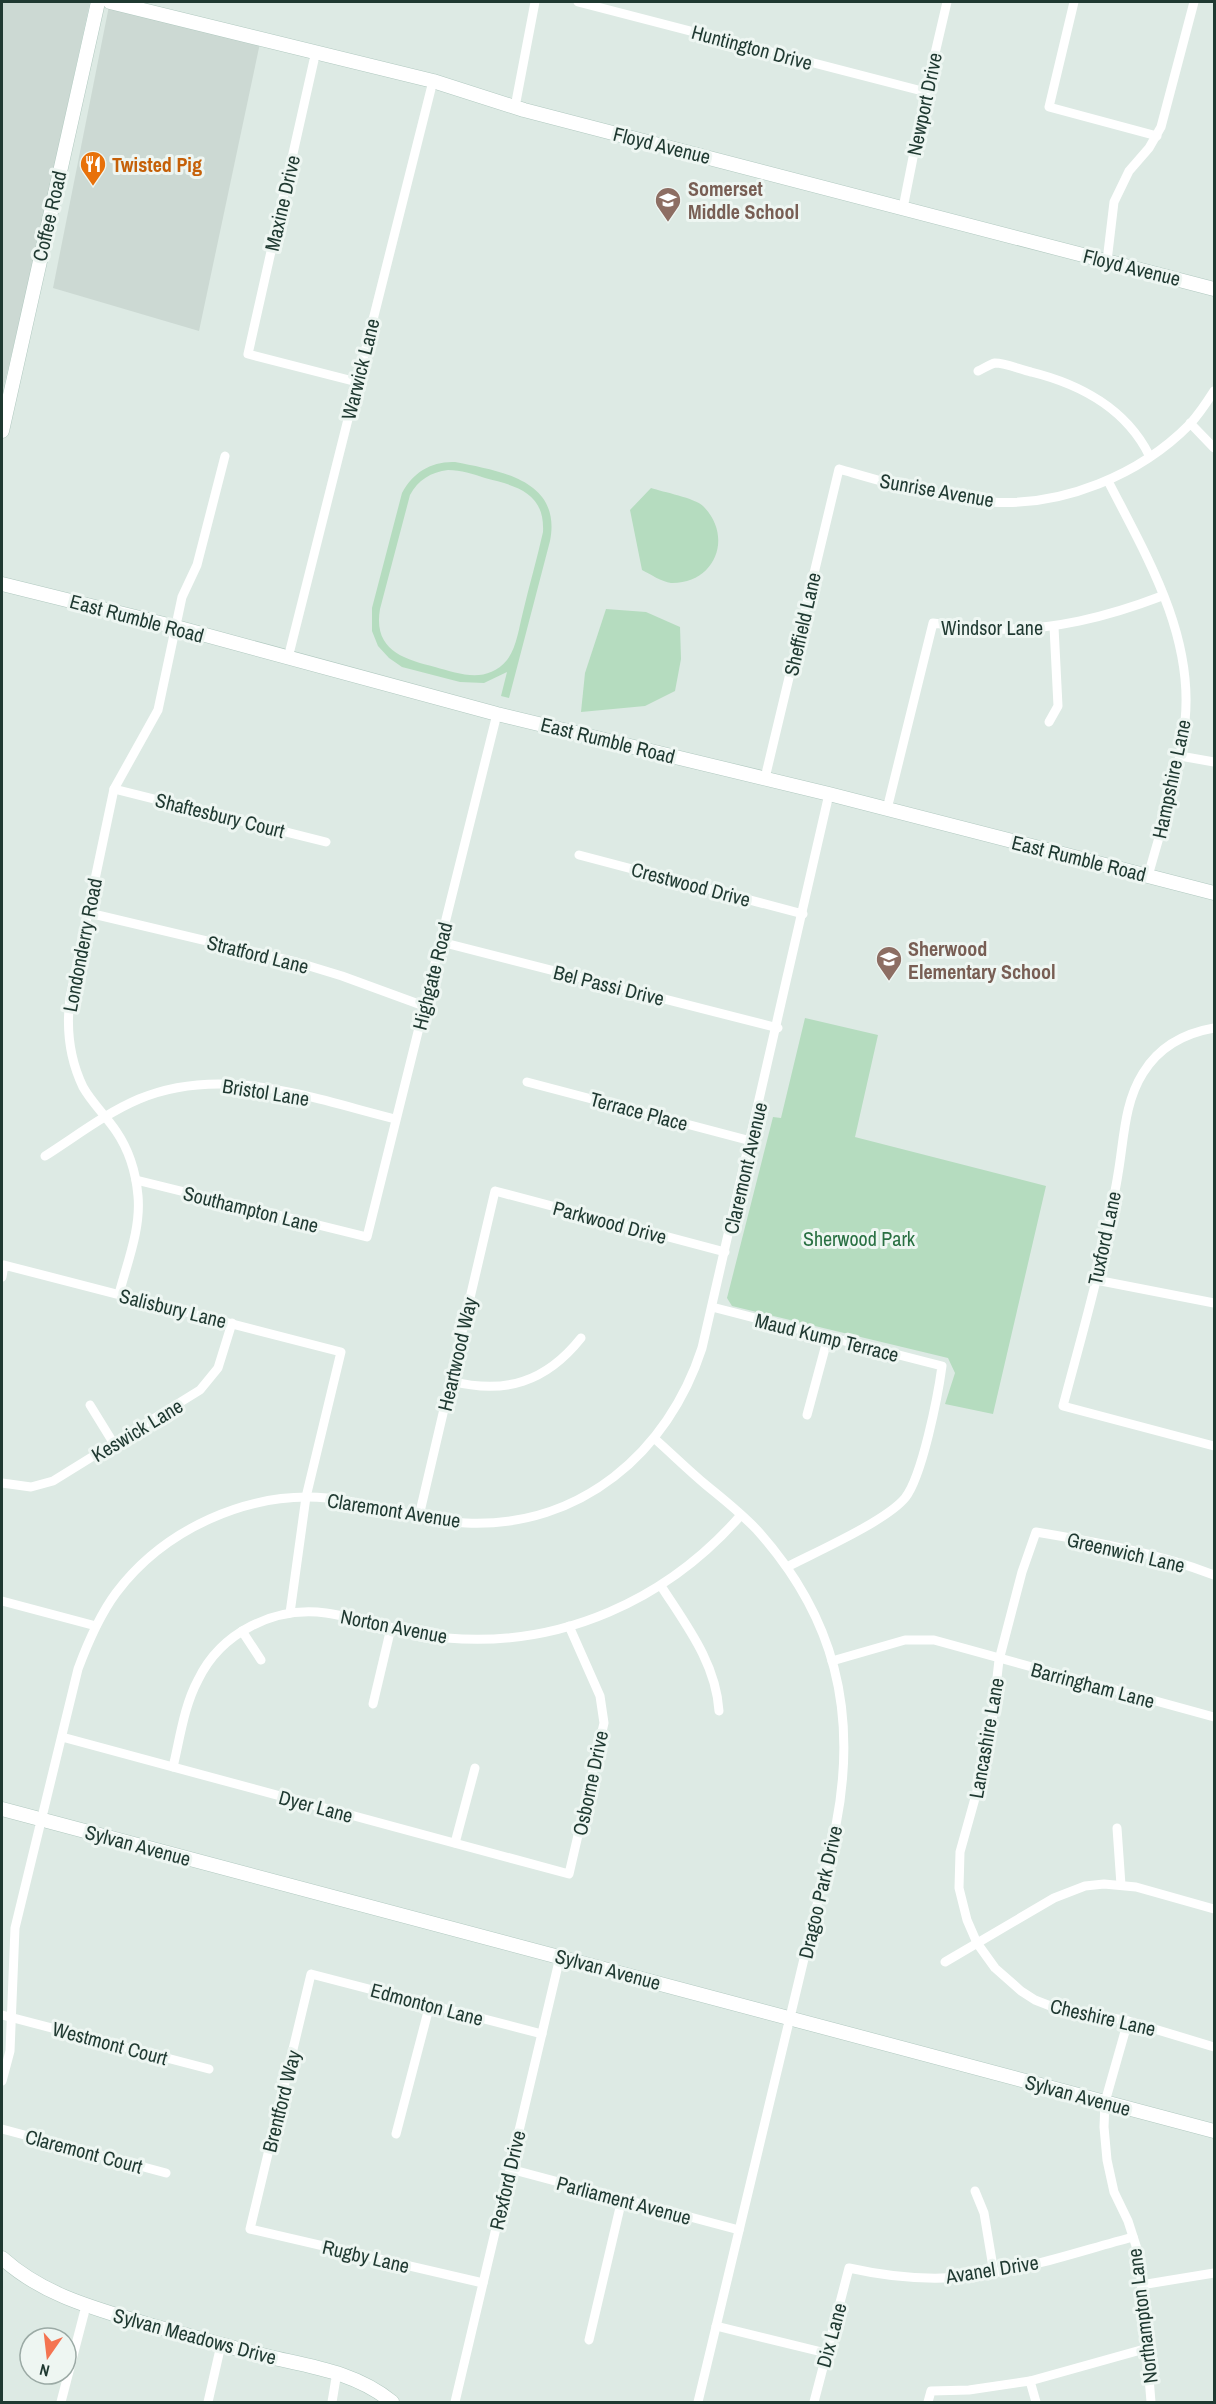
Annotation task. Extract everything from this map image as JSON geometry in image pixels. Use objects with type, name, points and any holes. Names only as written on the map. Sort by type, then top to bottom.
[{"type":"street","name":"Coffee Road","points":[[2,431],[98,2]]},
{"type":"street","name":"Floyd Avenue","points":[[110,2],[433,81],[515,107],[1215,289]]},
{"type":"street","points":[[515,107],[535,2]]},
{"type":"street","name":"Huntington Drive","points":[[578,2],[926,92]]},
{"type":"street","name":"Newport Drive","points":[[903,208],[947,2]]},
{"type":"street","points":[[1074,2],[1049,107],[1157,136]]},
{"type":"street","points":[[1107,261],[1114,202],[1129,171],[1157,136],[1167,113],[1194,2]]},
{"type":"street","name":"Maxine Drive","points":[[316,51],[248,354],[357,382]]},
{"type":"street","name":"Warwick Lane","points":[[288,658],[433,81]]},
{"type":"street","points":[[978,371],[995,363],[1074,385],[1116,414],[1143,443],[1149,455]]},
{"type":"street","name":"Sunrise Avenue","points":[[838,469],[893,485],[992,502],[1049,498],[1108,481],[1149,455],[1191,423],[1215,391]]},
{"type":"street","points":[[1191,423],[1215,448]]},
{"type":"street","name":"Londonderry Road","points":[[119,1294],[136,1231],[138,1196],[136,1180],[126,1149],[84,1088],[76,1071],[67,1031],[69,998],[114,789],[158,710],[182,597],[198,565],[225,456]]},
{"type":"street","name":"Sheffield Lane","points":[[765,778],[838,469]]},
{"type":"street","name":"Hampshire Lane","points":[[1108,481],[1136,536],[1173,620],[1181,647],[1185,719],[1180,756],[1148,876]]},
{"type":"street","name":"East Rumble Road","points":[[2,584],[176,627],[497,714],[830,794],[1215,893]]},
{"type":"street","name":"Windsor Lane","points":[[887,809],[933,623],[992,629],[1054,627],[1129,609],[1162,596]]},
{"type":"street","points":[[1049,722],[1058,706],[1054,627]]},
{"type":"street","name":"Highgate Road","points":[[367,1238],[497,714]]},
{"type":"street","points":[[1180,756],[1215,762]]},
{"type":"street","name":"Shaftesbury Court","points":[[114,789],[326,842]]},
{"type":"street","name":"Claremont Avenue","points":[[2,2080],[10,2051],[15,1928],[78,1669],[96,1626],[127,1580],[147,1559],[182,1534],[229,1511],[270,1501],[306,1497],[351,1501],[419,1516],[467,1523],[516,1519],[559,1507],[582,1497],[620,1473],[655,1439],[672,1415],[695,1371],[712,1307],[830,794]]},
{"type":"street","name":"Crestwood Drive","points":[[579,855],[803,914]]},
{"type":"street","name":"Stratford Lane","points":[[89,913],[296,962],[424,1006]]},
{"type":"street","name":"Bel Passi Drive","points":[[441,942],[777,1028]]},
{"type":"street","name":"Tuxford Lane","points":[[1215,1028],[1189,1034],[1171,1044],[1144,1071],[1136,1084],[1127,1113],[1118,1175],[1096,1280],[1062,1406],[1215,1446]]},
{"type":"street","name":"Bristol Lane","points":[[45,1156],[118,1110],[154,1094],[196,1084],[221,1082],[261,1086],[395,1119]]},
{"type":"street","name":"Terrace Place","points":[[527,1082],[751,1141]]},
{"type":"street","name":"Southampton Lane","points":[[136,1180],[367,1238]]},
{"type":"street","name":"Parkwood Drive","points":[[495,1191],[725,1252]]},
{"type":"street","name":"Heartwood Way","points":[[419,1516],[495,1191]]},
{"type":"street","name":"Salisbury Lane","points":[[2,1277],[4,1265],[341,1352],[306,1497]]},
{"type":"street","points":[[1096,1280],[1215,1303]]},
{"type":"street","name":"Maud Kump Terrace","points":[[712,1307],[942,1366],[918,1476],[907,1496],[892,1511],[787,1567]]},
{"type":"street","name":"Keswick Lane","points":[[2,1483],[18,1487],[42,1485],[53,1481],[185,1400],[210,1380],[222,1359],[232,1323]]},
{"type":"street","points":[[807,1415],[828,1337]]},
{"type":"street","points":[[451,1381],[487,1388],[518,1384],[556,1364],[581,1338]]},
{"type":"street","points":[[90,1405],[114,1444]]},
{"type":"street","name":"Dragoo Park Drive","points":[[655,1439],[741,1515],[787,1567],[815,1616],[832,1661],[843,1713],[845,1766],[842,1793],[698,2403]]},
{"type":"street","points":[[290,1613],[306,1497]]},
{"type":"street","name":"Norton Avenue","points":[[173,1767],[190,1698],[198,1680],[214,1655],[242,1630],[290,1613],[328,1613],[391,1629],[438,1637],[478,1639],[519,1636],[568,1626],[615,1610],[661,1586],[706,1552],[741,1515]]},
{"type":"street","name":"Greenwich Lane","points":[[1035,1532],[1137,1552],[1215,1575]]},
{"type":"street","name":"Lancashire Lane","points":[[977,1943],[963,1906],[959,1869],[960,1852],[980,1784],[992,1722],[999,1660],[1035,1532]]},
{"type":"street","points":[[661,1586],[704,1654],[716,1686],[719,1711]]},
{"type":"street","points":[[2,1601],[96,1626]]},
{"type":"street","name":"Osborne Drive","points":[[568,1626],[600,1696],[604,1723],[569,1874]]},
{"type":"street","points":[[373,1704],[391,1629]]},
{"type":"street","points":[[242,1630],[261,1660]]},
{"type":"street","name":"Barringham Lane","points":[[832,1661],[905,1640],[934,1640],[999,1660],[1215,1717]]},
{"type":"street","name":"Dyer Lane","points":[[62,1737],[569,1874]]},
{"type":"street","points":[[455,1843],[475,1768]]},
{"type":"street","name":"Sylvan Avenue","points":[[2,1809],[1215,2131]]},
{"type":"street","points":[[1117,1828],[1121,1885]]},
{"type":"street","points":[[945,1962],[1069,1891],[1095,1885],[1121,1885],[1215,1909]]},
{"type":"street","name":"Cheshire Lane","points":[[977,1943],[994,1968],[1006,1980],[1035,2000],[1053,2007],[1128,2021],[1215,2047]]},
{"type":"street","name":"Rexford Drive","points":[[455,2403],[560,1957]]},
{"type":"street","name":"Edmonton Lane","points":[[312,1974],[542,2034]]},
{"type":"street","name":"Brentford Way","points":[[250,2229],[312,1974]]},
{"type":"street","points":[[396,2134],[430,2004]]},
{"type":"street","name":"Westmont Court","points":[[2,2014],[209,2069]]},
{"type":"street","name":"Northampton Lane","points":[[1128,2021],[1105,2102],[1107,2160],[1114,2192],[1128,2221],[1138,2255],[1148,2348],[1151,2403]]},
{"type":"street","name":"Claremont Court","points":[[2,2129],[166,2173]]},
{"type":"street","name":"Parliament Avenue","points":[[510,2169],[739,2230]]},
{"type":"street","points":[[975,2191],[984,2212],[994,2273]]},
{"type":"street","points":[[589,2340],[622,2199]]},
{"type":"street","name":"Rugby Lane","points":[[250,2229],[483,2283]]},
{"type":"street","name":"Avanel Drive","points":[[849,2268],[898,2277],[955,2278],[994,2273],[1133,2237]]},
{"type":"street","name":"Sylvan Meadows Drive","points":[[2,2258],[33,2282],[86,2306],[221,2345],[338,2372],[358,2380],[392,2403]]},
{"type":"street","name":"Dix Lane","points":[[814,2403],[849,2268]]},
{"type":"street","points":[[1141,2285],[1215,2273]]},
{"type":"street","points":[[61,2403],[86,2306]]},
{"type":"street","points":[[716,2326],[826,2353]]},
{"type":"street","points":[[208,2403],[221,2345]]},
{"type":"street","points":[[928,2403],[930,2391],[969,2390],[1030,2381],[1148,2348]]},
{"type":"street","points":[[332,2403],[338,2372]]},
{"type":"street","points":[[1030,2381],[1036,2403]]},
{"type":"shaded area","points":[[2,2],[90,2],[29,282],[2,394]]},
{"type":"shaded area","points":[[109,6],[260,43],[199,331],[53,288]]},
{"type":"green space","points":[[447,462],[508,475],[524,482],[547,504],[551,520],[550,541],[509,698],[501,696],[507,672],[484,683],[460,682],[402,667],[378,646],[372,631],[372,608],[402,493],[412,479],[424,469]],"holes":[[[448,470],[462,471],[518,488],[534,499],[542,519],[543,532],[513,649],[507,660],[499,667],[482,675],[454,672],[402,656],[386,643],[379,623],[380,609],[410,495],[426,478]]]},
{"type":"green space","points":[[651,488],[699,503],[712,518],[717,531],[718,544],[709,567],[699,576],[671,583],[642,570],[630,510]]},
{"type":"green space","points":[[606,609],[646,612],[680,627],[681,659],[675,691],[645,706],[581,712],[585,673]]},
{"type":"green space","name":"Sherwood Park","points":[[805,1018],[878,1035],[855,1137],[847,1135],[1046,1186],[993,1414],[945,1404],[955,1373],[948,1358],[732,1306],[727,1298],[773,1117],[781,1118]]},
{"type":"place","name":"Twisted Pig","points":[[93,187]]},
{"type":"place","name":"Somerset Middle School","points":[[668,223]]},
{"type":"place","name":"Sherwood Elementary School","points":[[889,982]]}]
